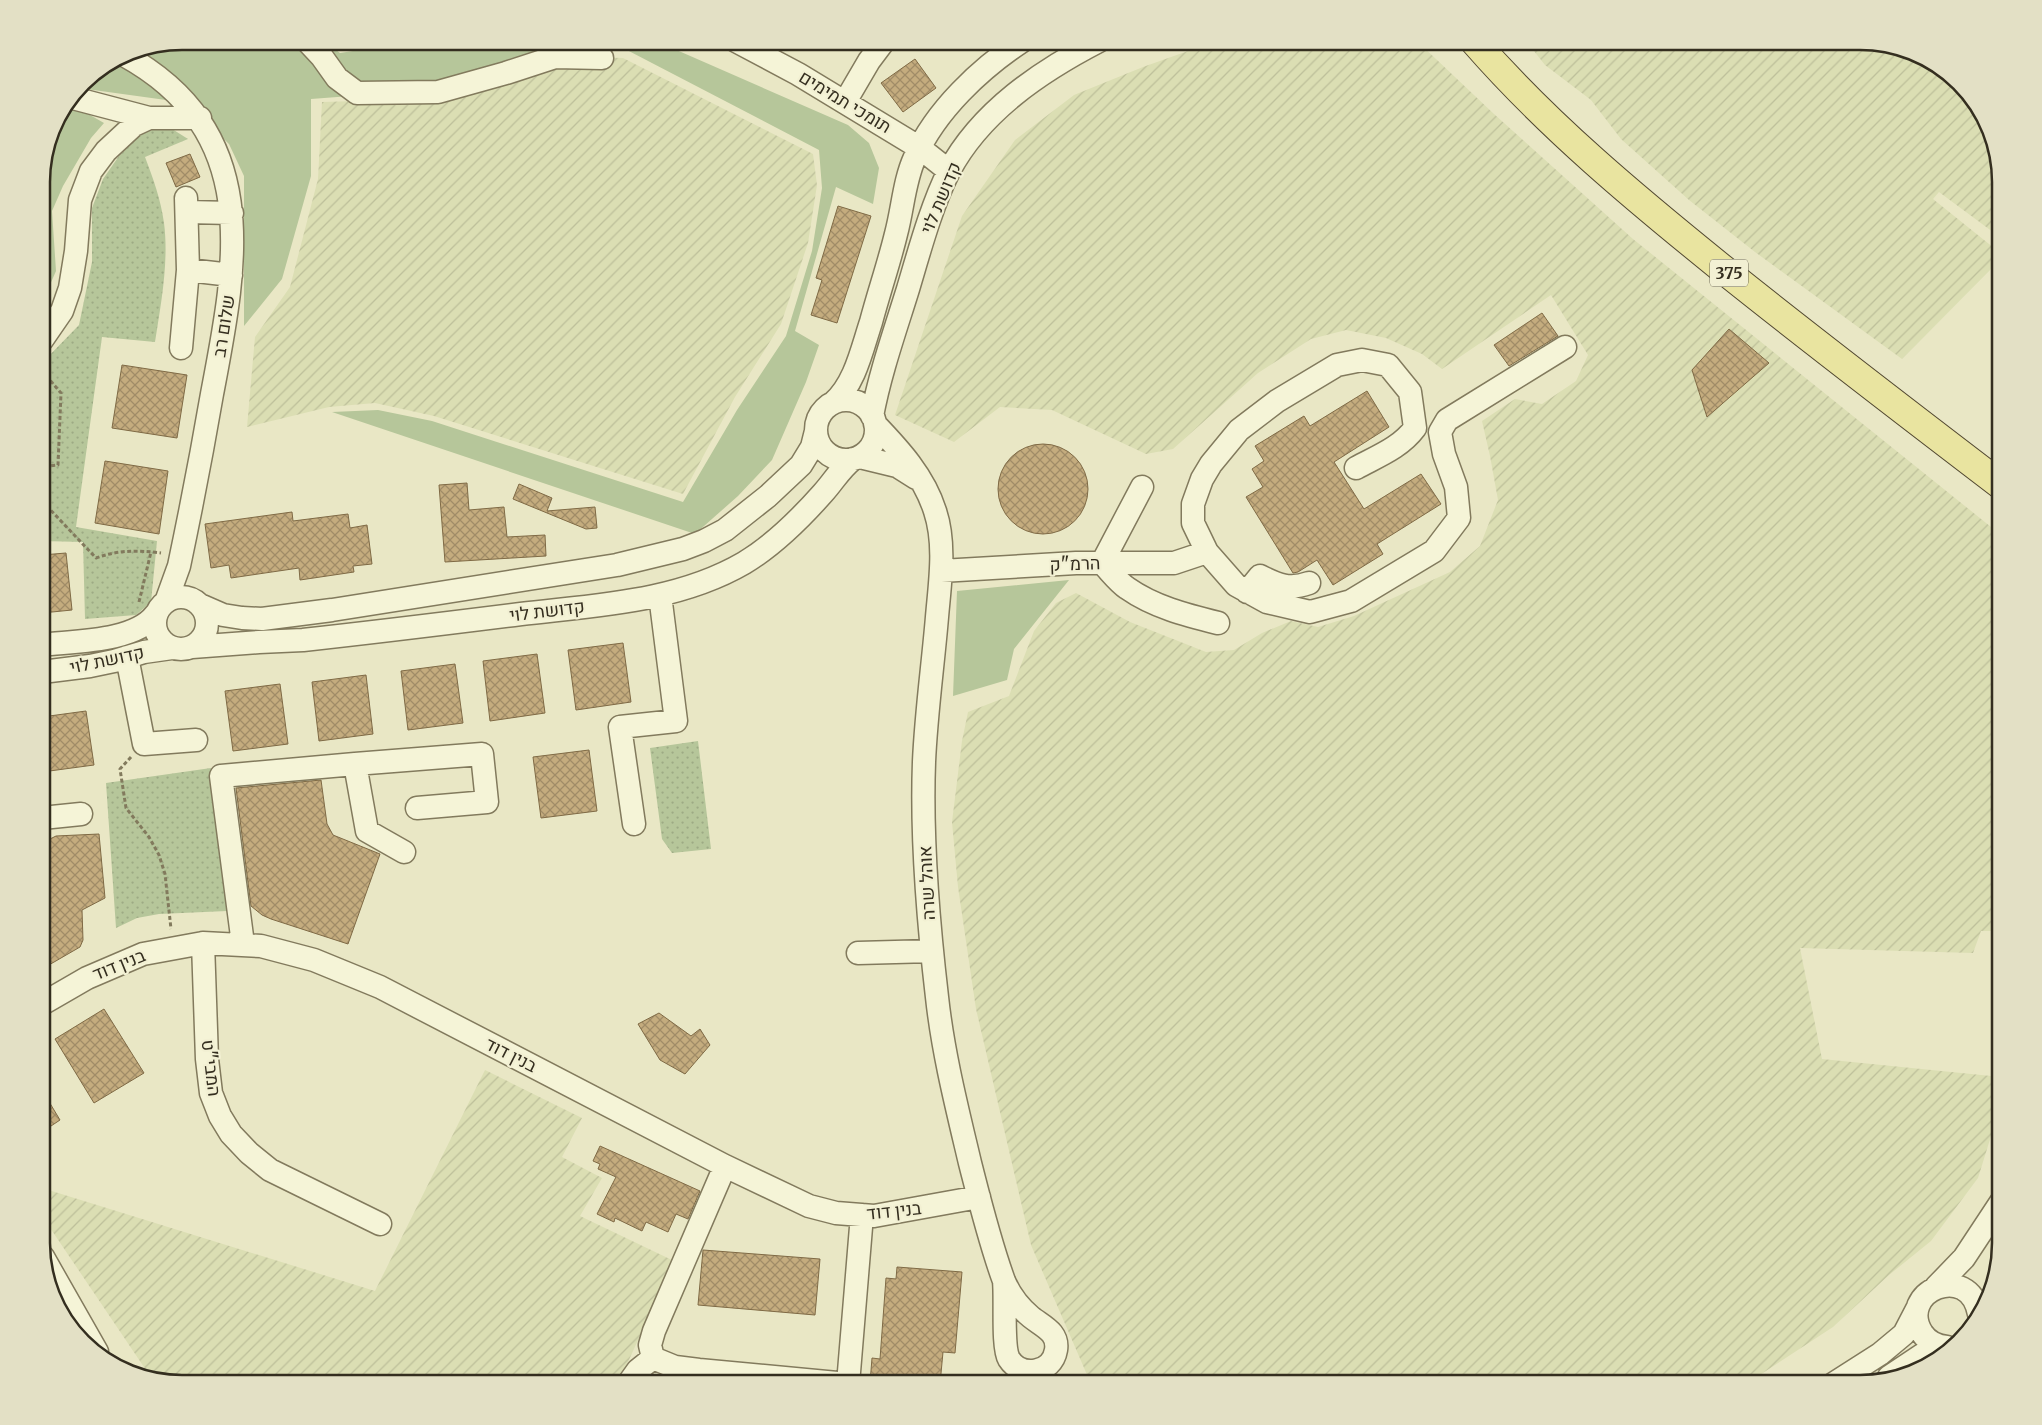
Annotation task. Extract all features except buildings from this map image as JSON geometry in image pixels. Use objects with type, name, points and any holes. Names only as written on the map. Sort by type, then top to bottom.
[{"type":"main road","name":"375","points":[[1482,50],[1509,82],[1643,205],[1810,338],[1992,478]]},
{"type":"street","points":[[315,50],[337,78],[357,93],[438,92],[555,57],[602,58]]},
{"type":"street","name":"תומכי תמימים","points":[[753,50],[798,74],[920,148],[949,171]]},
{"type":"street","points":[[845,102],[877,50]]},
{"type":"street","name":"קדושת לוי","points":[[833,403],[840,397],[857,366],[897,233],[905,188],[915,156],[932,128],[960,92],[985,69],[1010,50]]},
{"type":"street","name":"קדושת לוי","points":[[874,420],[881,376],[923,241],[949,171],[989,118],[1010,98],[1060,62],[1082,50]]},
{"type":"street","name":"שלום רב","points":[[132,60],[159,77],[200,118],[218,152],[228,186],[232,213],[232,275],[228,312],[183,546],[176,578],[153,607]]},
{"type":"street","points":[[79,100],[149,118],[200,118]]},
{"type":"street","points":[[50,328],[62,311],[70,288],[76,251],[80,200],[91,171],[106,151],[134,125],[149,118]]},
{"type":"street","points":[[181,348],[188,270],[186,205],[232,213]]},
{"type":"street","points":[[188,270],[232,275]]},
{"type":"street","points":[[1356,468],[1395,447],[1406,439],[1415,428],[1410,392],[1388,366],[1362,360],[1337,366],[1277,401],[1239,430],[1211,464],[1202,479],[1193,504],[1193,523],[1207,552],[1236,586],[1267,602],[1310,612],[1351,601],[1434,551],[1459,518],[1456,487],[1444,454],[1440,432],[1446,420],[1565,347]]},
{"type":"street","points":[[856,458],[866,452],[874,440],[874,420],[862,405],[855,402],[848,400],[833,403],[818,418],[816,431],[820,446],[831,456],[838,459],[856,458],[897,466],[921,481]]},
{"type":"street","name":"אוהל שרה","points":[[874,420],[900,451],[929,494],[936,512],[940,532],[941,571],[924,762],[925,843],[932,951],[937,1001],[953,1094],[979,1197],[1004,1281]]},
{"type":"street","name":"קדושת לוי","points":[[197,603],[223,615],[262,619],[332,610],[617,564],[683,549],[725,530],[768,496],[801,465],[812,447],[816,431]]},
{"type":"street","name":"קדושת לוי","points":[[50,671],[90,666],[144,652],[303,640],[613,603],[660,595],[714,579],[745,562],[795,523],[824,491],[840,469],[856,458]]},
{"type":"street","points":[[1142,487],[1102,563],[1125,587],[1150,602],[1218,623]]},
{"type":"street","name":"שלום רב","points":[[183,546],[186,572],[197,603]]},
{"type":"street","name":"הרמ\"ק","points":[[941,571],[1102,563],[1174,563],[1207,552]]},
{"type":"street","points":[[1247,592],[1260,576],[1277,584],[1296,587],[1309,583]]},
{"type":"street","points":[[634,824],[620,727],[676,720],[660,595]]},
{"type":"street","points":[[180,597],[197,603],[206,618],[207,628],[201,641],[182,648],[163,643],[157,635],[154,625],[153,607],[180,597]]},
{"type":"street","name":"קדושת לוי","points":[[50,644],[122,634],[143,626],[153,607]]},
{"type":"street","points":[[127,657],[144,744],[196,740]]},
{"type":"street","points":[[243,944],[221,776],[482,754],[488,802],[417,808]]},
{"type":"street","points":[[355,764],[367,831],[404,852]]},
{"type":"street","points":[[50,817],[81,814]]},
{"type":"street","name":"בנין דוד","points":[[50,999],[114,965],[143,954],[203,943],[261,946],[291,953],[344,970],[380,987],[725,1166],[809,1206],[836,1213],[874,1216],[979,1197]]},
{"type":"street","name":"המבי\"ט","points":[[203,943],[207,1059],[211,1092],[220,1116],[231,1134],[249,1153],[270,1170],[380,1224]]},
{"type":"street","points":[[858,953],[932,951]]},
{"type":"street","points":[[653,1358],[650,1345],[654,1331],[725,1166]]},
{"type":"street","points":[[849,1375],[862,1215]]},
{"type":"street","points":[[1847,1375],[1880,1354],[1904,1334],[1921,1300],[1964,1258],[1992,1216]]},
{"type":"street","points":[[57,1285],[72,1316]]},
{"type":"street","points":[[1936,1287],[1946,1285],[1957,1286],[1966,1291],[1977,1302]]},
{"type":"street","points":[[1917,1309],[1919,1328],[1924,1336],[1931,1343],[1942,1346]]},
{"type":"street","points":[[1903,1367],[1922,1355],[1935,1351]]},
{"type":"street","points":[[653,1358],[675,1366],[752,1375]]},
{"type":"street","points":[[634,1375],[653,1358]]},
{"type":"path","points":[[50,380],[61,393],[58,465],[50,466]]},
{"type":"path","points":[[50,510],[96,558],[111,552],[129,550],[151,552],[183,546]]},
{"type":"path","points":[[151,552],[153,607]]},
{"type":"path","points":[[144,744],[120,769],[124,798],[126,808],[150,837],[159,855],[165,874],[174,947]]},
{"type":"green space","points":[[336,50],[340,53],[359,50],[612,50],[524,57],[495,74],[390,93],[311,99],[311,176],[282,279],[244,326],[244,176],[229,144],[202,118],[166,100],[89,89],[116,68],[140,57],[165,51]]},
{"type":"green space","points":[[627,50],[677,50],[848,125],[869,143],[879,168],[873,204],[836,187],[795,331],[819,345],[806,382],[772,460],[738,496],[695,534],[332,412],[378,410],[432,421],[683,502],[737,410],[786,336],[812,251],[822,188],[819,150]]},
{"type":"green space","points":[[1191,50],[1426,50],[1494,114],[1633,239],[1992,528],[1992,931],[1981,931],[1973,953],[1800,948],[1822,1059],[1992,1076],[1992,1133],[1978,1178],[1931,1241],[1889,1275],[1833,1327],[1760,1375],[1087,1375],[1031,1245],[976,1009],[958,887],[952,822],[962,741],[968,712],[1009,696],[1034,631],[1056,603],[1076,593],[1130,622],[1206,652],[1234,650],[1262,633],[1291,621],[1318,627],[1354,616],[1450,572],[1480,546],[1498,500],[1482,421],[1515,399],[1542,404],[1576,381],[1588,355],[1551,295],[1442,369],[1422,354],[1386,338],[1346,330],[1311,339],[1258,373],[1173,449],[1146,454],[1052,410],[1000,407],[954,442],[895,415],[962,216],[1015,140],[1074,95]]},
{"type":"green space","points":[[1533,50],[1860,50],[1894,55],[1918,64],[1933,72],[1959,95],[1970,109],[1982,132],[1991,165],[1992,231],[1939,192],[1933,199],[1992,246],[1992,268],[1902,359],[1755,252],[1689,200],[1621,139],[1591,100],[1545,65]]},
{"type":"green space","points":[[588,57],[623,58],[813,154],[817,185],[808,243],[781,324],[735,397],[683,494],[434,416],[375,403],[329,407],[247,427],[255,337],[290,287],[318,179],[322,102],[394,100]]},
{"type":"green space","points":[[73,108],[83,111],[104,123],[91,138],[63,186],[52,211],[56,271],[50,285],[50,174],[57,140]]},
{"type":"green space","points":[[157,127],[169,127],[188,139],[145,157],[163,214],[166,252],[160,313],[155,342],[102,337],[76,527],[157,541],[151,602],[136,615],[85,619],[83,542],[50,541],[50,355],[79,325],[92,262],[92,208],[103,179],[119,156],[143,133]]},
{"type":"green space","points":[[1069,580],[1014,649],[1007,680],[953,696],[957,591]]},
{"type":"green space","points":[[698,741],[711,849],[672,853],[662,839],[650,748]]},
{"type":"green space","points":[[211,768],[227,911],[159,914],[137,918],[116,928],[106,783]]},
{"type":"green space","points":[[485,1070],[582,1118],[562,1157],[602,1178],[580,1216],[674,1261],[622,1375],[165,1374],[145,1369],[50,1228],[50,1190],[375,1291]]}]
